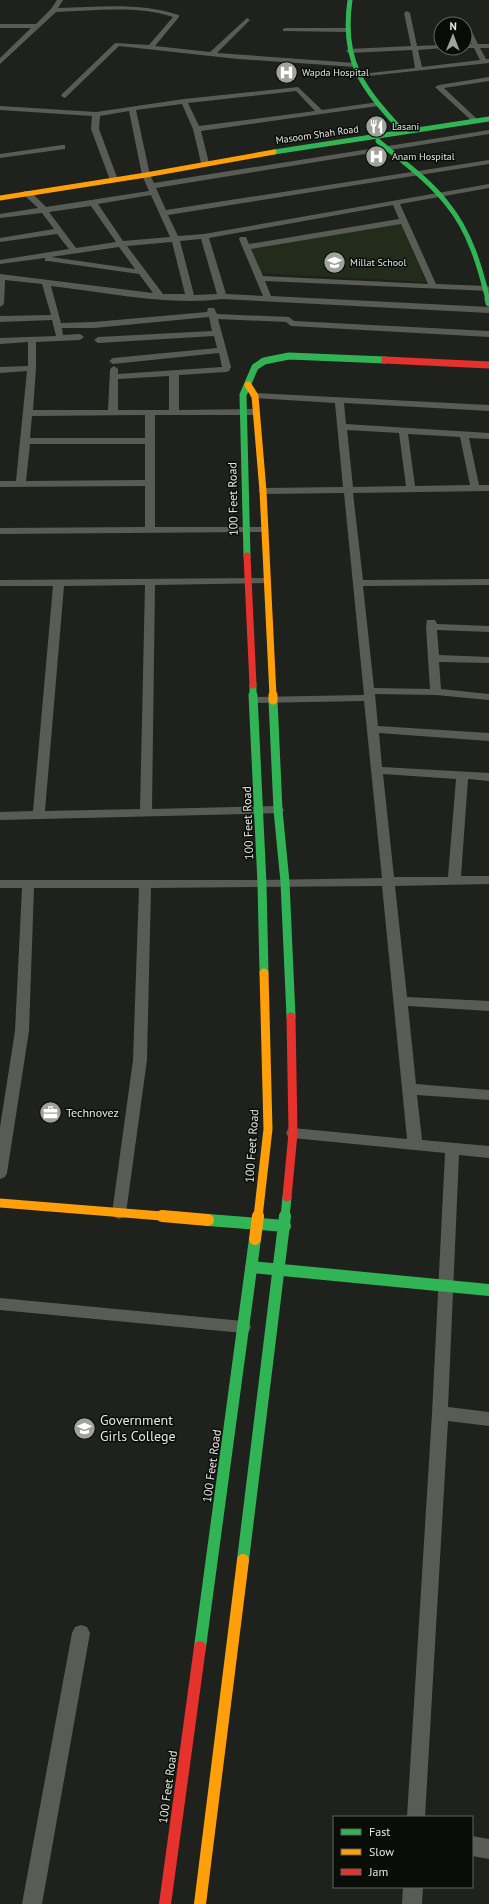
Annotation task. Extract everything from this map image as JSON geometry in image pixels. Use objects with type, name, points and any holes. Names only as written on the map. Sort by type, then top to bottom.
[{"type":"main road","points":[[350,0],[347,30],[349,51],[361,76],[378,104],[404,132]]},
{"type":"main road","name":"Masoom Shah Road","points":[[147,175],[204,163],[378,141],[470,124],[489,119]]},
{"type":"main road","name":"Masoom Shah Road","points":[[0,198],[147,175],[193,170],[404,132],[470,124],[489,125]]},
{"type":"main road","points":[[378,141],[418,174],[438,194],[457,217],[485,270],[489,303]]},
{"type":"main road","name":"100 Feet Road","points":[[165,1904],[257,1224],[268,1130],[260,810],[248,581],[243,395],[255,367],[264,361],[289,356],[489,365]]},
{"type":"main road","points":[[278,358],[290,362],[489,371]]},
{"type":"main road","points":[[200,1904],[279,1268],[286,1226],[293,1133],[291,991],[285,882],[278,810],[266,581],[263,490],[255,396],[248,384]]},
{"type":"main road","points":[[0,1203],[286,1226]]},
{"type":"main road","points":[[251,1267],[279,1268],[489,1290]]},
{"type":"street","points":[[0,62],[54,10],[60,0]]},
{"type":"street","points":[[54,10],[142,10],[165,12],[177,16],[151,47]]},
{"type":"street","points":[[407,13],[419,69]]},
{"type":"street","points":[[212,54],[247,20]]},
{"type":"street","points":[[0,26],[36,26]]},
{"type":"street","points":[[285,30],[347,30]]},
{"type":"street","points":[[361,76],[487,61],[473,39]]},
{"type":"street","points":[[65,96],[115,45],[355,65]]},
{"type":"street","points":[[476,46],[489,46]]},
{"type":"street","points":[[349,51],[433,47]]},
{"type":"street","points":[[445,66],[463,83]]},
{"type":"street","points":[[470,124],[439,88],[441,86],[489,79]]},
{"type":"street","points":[[0,118],[3,108],[96,114],[184,101],[298,89],[320,112]]},
{"type":"street","points":[[184,101],[197,130],[204,163]]},
{"type":"street","points":[[197,130],[378,104]]},
{"type":"street","points":[[132,109],[147,175],[175,238],[190,298]]},
{"type":"street","points":[[96,114],[95,129],[114,180]]},
{"type":"street","points":[[1,216],[93,203],[153,189],[386,148],[489,132]]},
{"type":"street","points":[[0,156],[62,147]]},
{"type":"street","points":[[164,213],[489,162]]},
{"type":"street","points":[[0,262],[121,244],[204,236],[438,194],[489,187]]},
{"type":"street","points":[[27,193],[44,210],[74,251]]},
{"type":"street","points":[[395,202],[433,286]]},
{"type":"street","points":[[93,203],[121,244],[160,296]]},
{"type":"street","points":[[247,247],[404,221]]},
{"type":"street","points":[[237,230],[247,247],[268,298]]},
{"type":"street","points":[[0,240],[60,231]]},
{"type":"street","points":[[204,236],[222,296]]},
{"type":"street","points":[[30,257],[142,272]]},
{"type":"street","points":[[0,304],[0,277],[45,281],[160,296],[190,298],[222,296],[489,310]]},
{"type":"street","points":[[259,278],[487,289]]},
{"type":"street","points":[[45,281],[56,317],[59,338]]},
{"type":"street","points":[[114,377],[174,374],[226,369],[227,367],[208,298]]},
{"type":"street","points":[[58,326],[94,325],[213,315],[289,320],[291,323],[489,334]]},
{"type":"street","points":[[0,319],[56,317]]},
{"type":"street","points":[[98,340],[217,333]]},
{"type":"street","points":[[0,341],[80,337]]},
{"type":"street","points":[[21,484],[32,368],[32,339]]},
{"type":"street","points":[[113,413],[113,357],[222,350]]},
{"type":"street","points":[[0,370],[32,368]]},
{"type":"street","points":[[174,374],[174,413]]},
{"type":"street","points":[[255,396],[339,399],[489,408]]},
{"type":"street","points":[[339,399],[415,1145]]},
{"type":"street","points":[[28,413],[256,412]]},
{"type":"street","points":[[150,413],[150,529]]},
{"type":"street","points":[[342,427],[489,436]]},
{"type":"street","points":[[403,431],[411,489]]},
{"type":"street","points":[[464,434],[475,488]]},
{"type":"street","points":[[26,441],[150,441]]},
{"type":"street","points":[[0,484],[149,483]]},
{"type":"street","points":[[263,490],[489,488]]},
{"type":"street","points":[[0,531],[150,529],[264,530]]},
{"type":"street","points":[[0,583],[266,581]]},
{"type":"street","points":[[39,816],[59,582]]},
{"type":"street","points":[[146,813],[150,582]]},
{"type":"street","points":[[358,583],[489,582]]},
{"type":"street","points":[[436,692],[431,624],[489,629]]},
{"type":"street","points":[[434,658],[489,660]]},
{"type":"street","points":[[255,700],[436,692],[489,697]]},
{"type":"street","points":[[372,729],[489,737]]},
{"type":"street","points":[[377,770],[489,777]]},
{"type":"street","points":[[454,880],[462,775]]},
{"type":"street","points":[[0,816],[278,810]]},
{"type":"street","points":[[0,884],[262,884],[285,882],[489,880]]},
{"type":"street","points":[[119,1213],[140,1060],[145,883]]},
{"type":"street","points":[[0,1173],[22,1031],[28,884]]},
{"type":"street","points":[[400,1000],[489,1006]]},
{"type":"street","points":[[410,1089],[489,1095]]},
{"type":"street","points":[[293,1133],[489,1152]]},
{"type":"street","points":[[416,1816],[440,1413],[452,1148]]},
{"type":"street","points":[[0,1304],[242,1327]]},
{"type":"street","points":[[440,1413],[489,1419]]},
{"type":"street","points":[[32,1904],[82,1633]]},
{"type":"street","points":[[473,1846],[489,1849]]},
{"type":"street","points":[[412,1904],[413,1888]]},
{"type":"shaded area","name":"Millat School","points":[[401,224],[426,282],[259,273],[247,250]]},
{"type":"traffic: fast","points":[[350,0],[347,38],[351,56],[369,92],[403,132]]},
{"type":"traffic: fast","points":[[274,152],[489,119]]},
{"type":"traffic: fast","points":[[378,141],[421,176],[450,206],[468,237],[480,270],[489,303]]},
{"type":"traffic: fast","points":[[247,556],[243,395],[255,367],[264,361],[289,356],[385,360]]},
{"type":"traffic: fast","points":[[253,685],[262,884],[264,973]]},
{"type":"traffic: fast","points":[[273,700],[278,810],[285,882],[291,1017]]},
{"type":"traffic: fast","points":[[243,1560],[287,1197]]},
{"type":"traffic: fast","points":[[208,1220],[285,1226]]},
{"type":"traffic: fast","points":[[200,1647],[255,1239]]},
{"type":"traffic: fast","points":[[251,1267],[489,1290]]},
{"type":"traffic: slow","points":[[0,198],[146,175],[274,152]]},
{"type":"traffic: slow","points":[[248,385],[255,396],[263,491],[273,700]]},
{"type":"traffic: slow","points":[[255,1239],[268,1129],[264,973]]},
{"type":"traffic: slow","points":[[0,1203],[208,1220]]},
{"type":"traffic: slow","points":[[200,1904],[243,1560]]},
{"type":"traffic: jam","points":[[385,360],[489,365]]},
{"type":"traffic: jam","points":[[247,556],[253,685]]},
{"type":"traffic: jam","points":[[287,1197],[293,1133],[291,1017]]},
{"type":"traffic: jam","points":[[165,1904],[200,1647]]},
{"type":"place","name":"Wapda Hospital","points":[[287,72]]},
{"type":"place","name":"Lasani","points":[[377,126]]},
{"type":"place","name":"Anam Hospital","points":[[376,156]]},
{"type":"place","name":"Millat School","points":[[335,262]]},
{"type":"place","name":"Technovez","points":[[50,1113]]},
{"type":"place","name":"Government Girls College","points":[[85,1428]]}]
